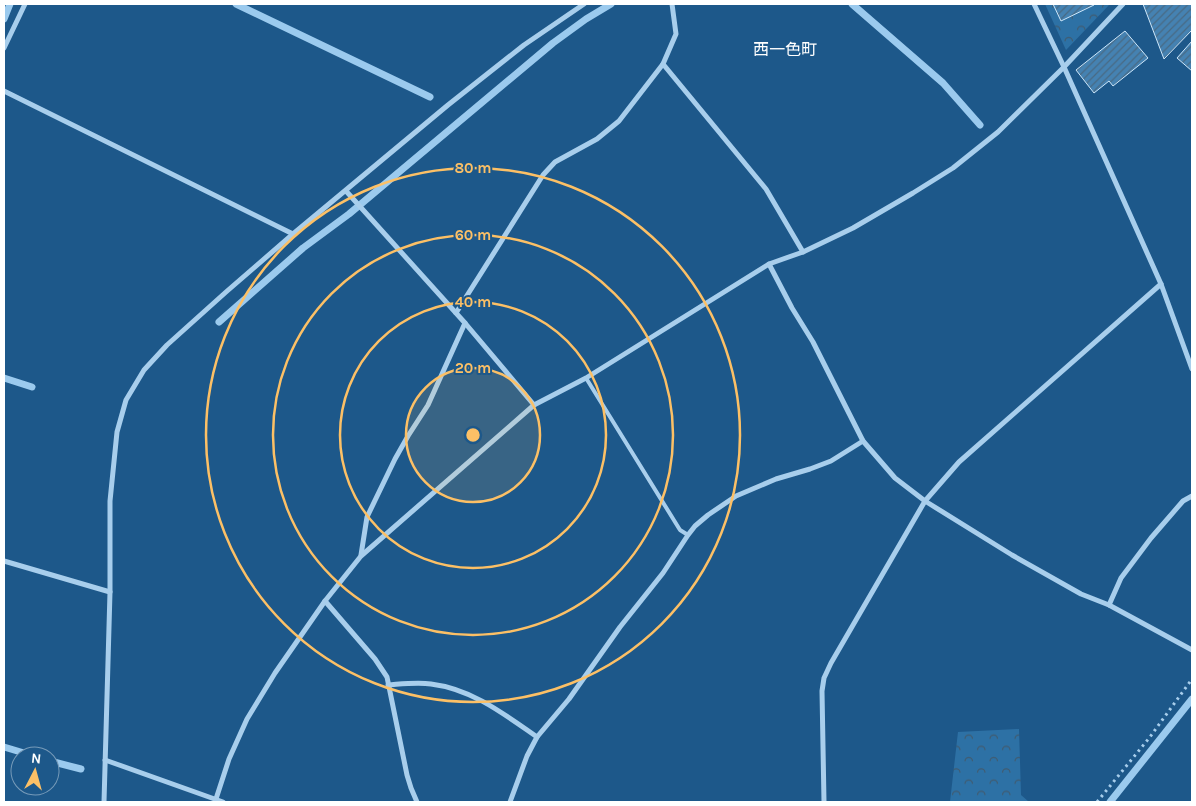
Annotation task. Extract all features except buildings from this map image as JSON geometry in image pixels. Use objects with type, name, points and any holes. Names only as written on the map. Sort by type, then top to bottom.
[{"type":"street","points":[[4,48],[25,4]]},
{"type":"street","points":[[104,802],[110,592],[110,501],[117,432],[126,400],[144,370],[167,345],[226,292],[448,105],[524,45],[584,4]]},
{"type":"street","points":[[456,313],[543,175],[555,162],[597,139],[619,121],[663,64],[676,34],[672,4]]},
{"type":"street","points":[[1034,4],[1161,284],[1192,369]]},
{"type":"street","points":[[215,801],[229,759],[247,719],[275,673],[325,601],[361,556],[534,405],[586,378],[769,264],[803,252],[853,228],[953,168],[998,132],[1124,4]]},
{"type":"street","points":[[663,64],[766,189],[803,252]]},
{"type":"street","points":[[4,91],[294,234]]},
{"type":"street","points":[[346,191],[465,323],[534,405]]},
{"type":"street","points":[[769,264],[792,308],[813,342],[863,441],[895,478],[925,501],[1012,555],[1081,594],[1109,605],[1192,650]]},
{"type":"street","points":[[824,802],[822,691],[824,678],[831,662],[925,501],[959,462],[1161,284]]},
{"type":"street","points":[[361,556],[367,517],[395,459],[428,406],[465,323]]},
{"type":"street","points":[[510,802],[527,756],[537,737],[569,699],[620,627],[664,573],[695,526],[736,496],[776,479],[831,461],[863,441]]},
{"type":"street","points":[[1109,605],[1121,578],[1150,538],[1183,501],[1192,496]]},
{"type":"street","points":[[4,561],[110,592]]},
{"type":"street","points":[[325,601],[375,659],[387,677],[407,775],[417,802]]},
{"type":"street","points":[[388,684],[432,684],[471,695],[492,706],[537,737]]},
{"type":"street","points":[[105,760],[215,801],[223,802]]},
{"type":"lane","points":[[586,378],[680,530],[688,536]]},
{"type":"path","points":[[1097,802],[1150,737],[1192,679]]},
{"type":"green space","points":[[1045,4],[1110,4],[1066,50]]},
{"type":"green space","points":[[1019,729],[1021,795],[1029,802],[950,802],[958,732]]},
{"type":"waterway","points":[[4,19],[10,4]]},
{"type":"waterway","points":[[236,4],[430,97]]},
{"type":"waterway","points":[[219,322],[303,248],[349,214],[553,43],[586,19],[611,4]]},
{"type":"waterway","points":[[852,4],[943,83],[980,125]]},
{"type":"waterway","points":[[4,378],[32,387]]},
{"type":"waterway","points":[[1110,802],[1192,699]]},
{"type":"waterway","points":[[4,747],[10,749]]},
{"type":"waterway","points":[[60,764],[81,769]]},
{"type":"district","name":"西一色町","points":[[785,49]]}]
